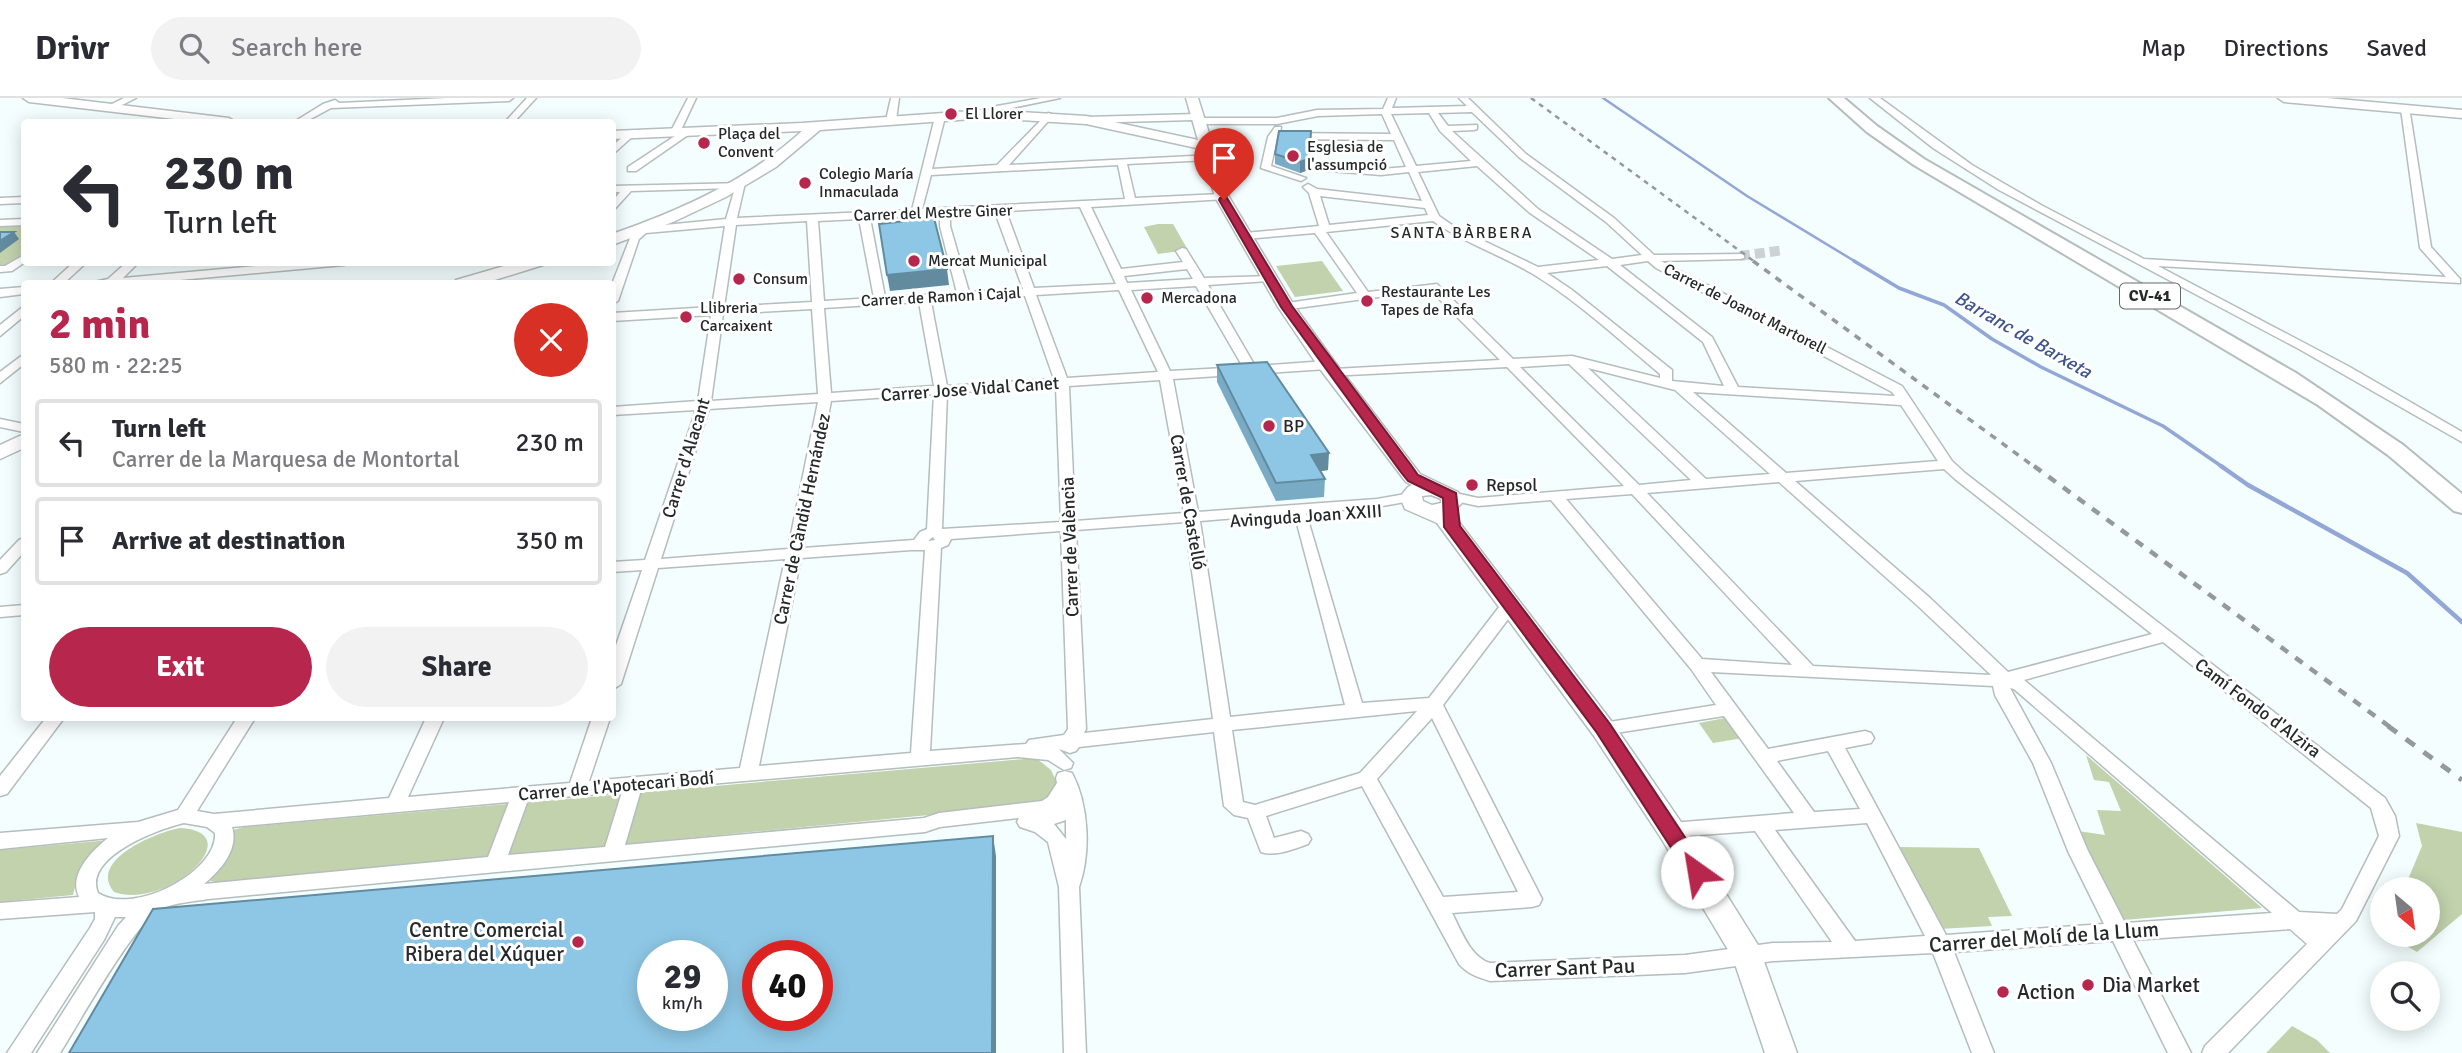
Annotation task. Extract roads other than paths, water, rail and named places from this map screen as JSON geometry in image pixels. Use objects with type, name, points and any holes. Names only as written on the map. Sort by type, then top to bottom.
[{"type":"main road","name":"CV-41","points":[[1836,98],[1872,129],[1919,162],[2278,370],[2358,421],[2432,477],[2462,506]]},
{"type":"street","points":[[29,98],[203,119]]},
{"type":"street","points":[[109,108],[132,98]]},
{"type":"street","points":[[304,119],[343,98]]},
{"type":"street","points":[[326,106],[509,98]]},
{"type":"street","points":[[512,119],[531,98]]},
{"type":"street","points":[[632,169],[686,133],[692,98]]},
{"type":"street","points":[[894,108],[906,98]]},
{"type":"street","points":[[986,114],[1000,108],[1056,98]]},
{"type":"street","points":[[1192,98],[1205,149],[1222,197],[1269,278],[1331,369],[1603,729],[1671,830],[1747,954],[1781,1053]]},
{"type":"street","points":[[1317,98],[1317,113]]},
{"type":"street","points":[[1392,98],[1386,113],[1435,218],[1451,229],[1536,271],[1568,292],[1667,373],[1664,383]]},
{"type":"street","name":"Carrer de Joanot Martorell","points":[[1463,98],[1523,156],[1609,220],[1660,266],[1885,381],[1897,389],[1906,401]]},
{"type":"street","points":[[1874,98],[1948,154],[2075,228],[2360,378],[2462,438]]},
{"type":"street","points":[[2284,98],[2462,114]]},
{"type":"street","points":[[616,135],[816,126],[894,108],[940,117],[986,114],[1086,120],[1278,120],[1308,118],[1317,113],[1386,113],[1474,108]]},
{"type":"street","points":[[2141,262],[2456,281],[2426,248],[2406,109]]},
{"type":"street","points":[[1432,111],[1443,129],[1534,211],[1608,261],[1708,340],[1733,390]]},
{"type":"street","points":[[1000,168],[1048,116]]},
{"type":"street","points":[[916,213],[940,117]]},
{"type":"street","points":[[1086,120],[1205,149]]},
{"type":"street","points":[[1278,120],[1279,128],[1274,136],[1266,168],[1300,178],[1314,192],[1322,229],[1365,296]]},
{"type":"street","points":[[616,237],[687,212],[741,185],[816,126]]},
{"type":"street","points":[[1443,129],[1474,127]]},
{"type":"street","points":[[616,148],[630,134]]},
{"type":"street","points":[[1274,136],[1371,172],[1479,163]]},
{"type":"street","points":[[1300,178],[1318,152],[1396,137]]},
{"type":"street","points":[[925,172],[1122,162],[1205,149]]},
{"type":"street","points":[[1122,162],[1131,203]]},
{"type":"street","points":[[616,189],[741,185]]},
{"type":"street","name":"Carrer d'Alacant","points":[[616,672],[704,405],[731,222],[741,185]]},
{"type":"street","points":[[616,204],[628,189]]},
{"type":"street","points":[[1314,192],[1427,205]]},
{"type":"street","name":"Carrer del Mestre Giner","points":[[644,229],[731,222],[1222,197]]},
{"type":"street","points":[[0,201],[21,200]]},
{"type":"street","name":"Carrer de Castelló","points":[[1085,206],[1166,376],[1193,520],[1234,806],[1248,811]]},
{"type":"street","name":"Carrer de València","points":[[1000,210],[1062,383],[1077,732],[1069,742],[1070,751],[1064,763],[1066,785],[1071,792],[1075,875],[1069,887]]},
{"type":"street","points":[[944,212],[945,226],[964,296]]},
{"type":"street","points":[[864,216],[880,301]]},
{"type":"street","name":"Carrer de Càndid Hernández","points":[[748,775],[825,398],[812,218]]},
{"type":"street","points":[[1245,236],[1435,218]]},
{"type":"street","points":[[0,223],[21,222]]},
{"type":"street","name":"Carrer del Mestre Giner","points":[[932,228],[945,226]]},
{"type":"street","points":[[616,290],[634,238],[644,229]]},
{"type":"street","name":"Carrer del Mestre Giner","points":[[868,235],[881,233]]},
{"type":"street","points":[[1182,251],[1251,370]]},
{"type":"street","points":[[1536,271],[1608,261],[1740,256]]},
{"type":"street","points":[[0,269],[8,269],[21,260]]},
{"type":"street","points":[[1118,273],[1191,265]]},
{"type":"street","points":[[60,280],[77,266]]},
{"type":"street","points":[[113,280],[129,266]]},
{"type":"street","points":[[165,280],[298,266]]},
{"type":"street","points":[[479,280],[524,266]]},
{"type":"street","points":[[247,280],[253,270]]},
{"type":"street","name":"Carrer de Ramon i Cajal","points":[[616,317],[1269,278]]},
{"type":"street","points":[[1287,307],[1433,286],[1637,491],[1808,671]]},
{"type":"street","points":[[3,295],[21,292]]},
{"type":"street","points":[[920,759],[941,390],[924,299]]},
{"type":"street","points":[[0,332],[21,313]]},
{"type":"street","points":[[1572,360],[1704,485]]},
{"type":"street","name":"Carrer Jose Vidal Canet","points":[[616,411],[1251,370],[1572,360],[1680,387],[1906,401]]},
{"type":"street","points":[[1680,387],[1924,602],[2005,679],[2020,685],[2321,943]]},
{"type":"street","name":"Camí Fondo d'Alzira","points":[[1906,401],[1947,464],[2362,788],[2378,803],[2385,816],[2389,836],[2349,915],[2213,1053]]},
{"type":"street","points":[[0,423],[18,442]]},
{"type":"street","points":[[1434,502],[1464,507],[1474,502],[1947,464]]},
{"type":"street","points":[[1555,496],[1697,665],[1809,820]]},
{"type":"street","name":"Avinguda Joan XXIII","points":[[1193,520],[1302,516],[1434,502]]},
{"type":"street","name":"Avinguda Joan XXIII","points":[[616,566],[654,560],[1193,520],[1377,503],[1434,502]]},
{"type":"street","points":[[1302,516],[1355,710]]},
{"type":"street","points":[[0,569],[21,545]]},
{"type":"street","name":"Avinguda Joan XXIII","points":[[616,558],[654,560]]},
{"type":"street","points":[[0,603],[21,601]]},
{"type":"street","points":[[1301,839],[1268,847],[1248,811],[1367,778],[1434,704],[1509,606]]},
{"type":"street","points":[[0,612],[21,610]]},
{"type":"street","points":[[1697,665],[1986,682],[2165,636]]},
{"type":"street","points":[[2005,679],[2001,689],[2042,764],[2078,851],[2180,1053]]},
{"type":"street","points":[[1434,704],[1532,899],[1439,906]]},
{"type":"street","name":"Carrer de l'Apotecari Bodí","points":[[1018,750],[1224,724],[1434,704]]},
{"type":"street","points":[[1603,729],[1727,709]]},
{"type":"street","points":[[0,789],[53,721]]},
{"type":"street","points":[[0,841],[145,827],[184,816],[244,721]]},
{"type":"street","points":[[395,805],[434,721]]},
{"type":"street","points":[[576,789],[600,721]]},
{"type":"street","points":[[1763,757],[1865,738]]},
{"type":"street","points":[[1833,744],[1940,944],[1983,1053]]},
{"type":"street","name":"Carrer de l'Apotecari Bodí","points":[[184,816],[215,821],[1018,750],[1049,753],[1064,763]]},
{"type":"street","name":"Carrer Sant Pau","points":[[1367,778],[1466,958],[1476,968],[1490,972],[1685,964],[1747,954]]},
{"type":"street","points":[[614,854],[633,785]]},
{"type":"street","points":[[0,911],[98,907],[118,911],[208,891],[925,825],[939,820],[1046,808],[1059,798],[1066,785]]},
{"type":"street","points":[[495,865],[521,794]]},
{"type":"street","points":[[925,825],[946,829],[1034,823],[1065,813],[1072,806]]},
{"type":"street","points":[[1671,830],[1873,815]]},
{"type":"street","points":[[48,1053],[125,932],[160,902],[191,886],[220,856],[225,842],[223,830],[215,821]]},
{"type":"street","points":[[1034,823],[1053,834],[1061,845],[1064,876],[1069,887],[1075,1053]]},
{"type":"street","points":[[1760,824],[1850,950]]},
{"type":"street","points":[[18,1053],[105,920],[98,907],[85,894],[85,881],[93,866],[106,851],[145,827]]},
{"type":"street","name":"Carrer del Molí de la Llum","points":[[1747,954],[1850,950],[2295,920],[2340,923]]},
{"type":"waterway","name":"Barranc de Barxeta","points":[[1603,98],[1747,196],[1856,262]]},
{"type":"waterway","name":"Barranc de Barxeta","points":[[1854,261],[1899,288],[1944,305],[1992,339],[2041,367],[2163,426],[2224,468]]},
{"type":"waterway","name":"Barranc de Barxeta","points":[[2221,466],[2248,485],[2407,573],[2462,622]]},
{"type":"tunnel","points":[[1740,256],[1784,250]]},
{"type":"railway","points":[[1531,98],[1755,262]]},
{"type":"railway","points":[[1753,261],[2036,468]]},
{"type":"railway","points":[[2034,466],[2390,727]]},
{"type":"railway","points":[[2388,726],[2462,780]]},
{"type":"place","name":"El Llorer","points":[[951,114]]},
{"type":"place","name":"Plaça del Convent","points":[[704,143]]},
{"type":"place","name":"Esglesia de l'assumpció","points":[[1293,156]]},
{"type":"place","name":"Colegio María Inmaculada","points":[[805,183]]},
{"type":"place","name":"Mercat Municipal","points":[[914,261]]},
{"type":"place","name":"Consum","points":[[739,279]]},
{"type":"place","name":"Mercadona","points":[[1147,298]]},
{"type":"place","name":"Restaurante Les Tapes de Rafa","points":[[1367,301]]},
{"type":"place","name":"Llibreria Carcaixent","points":[[686,317]]},
{"type":"place","name":"BP","points":[[1269,426]]},
{"type":"place","name":"Repsol","points":[[1472,485]]},
{"type":"place","name":"Centre Comercial Ribera del Xúquer","points":[[578,942]]},
{"type":"place","name":"Dia Market","points":[[2088,985]]},
{"type":"place","name":"Action","points":[[2003,992]]},
{"type":"district","name":"SANTA BÀRBERA","points":[[1462,233]]}]
